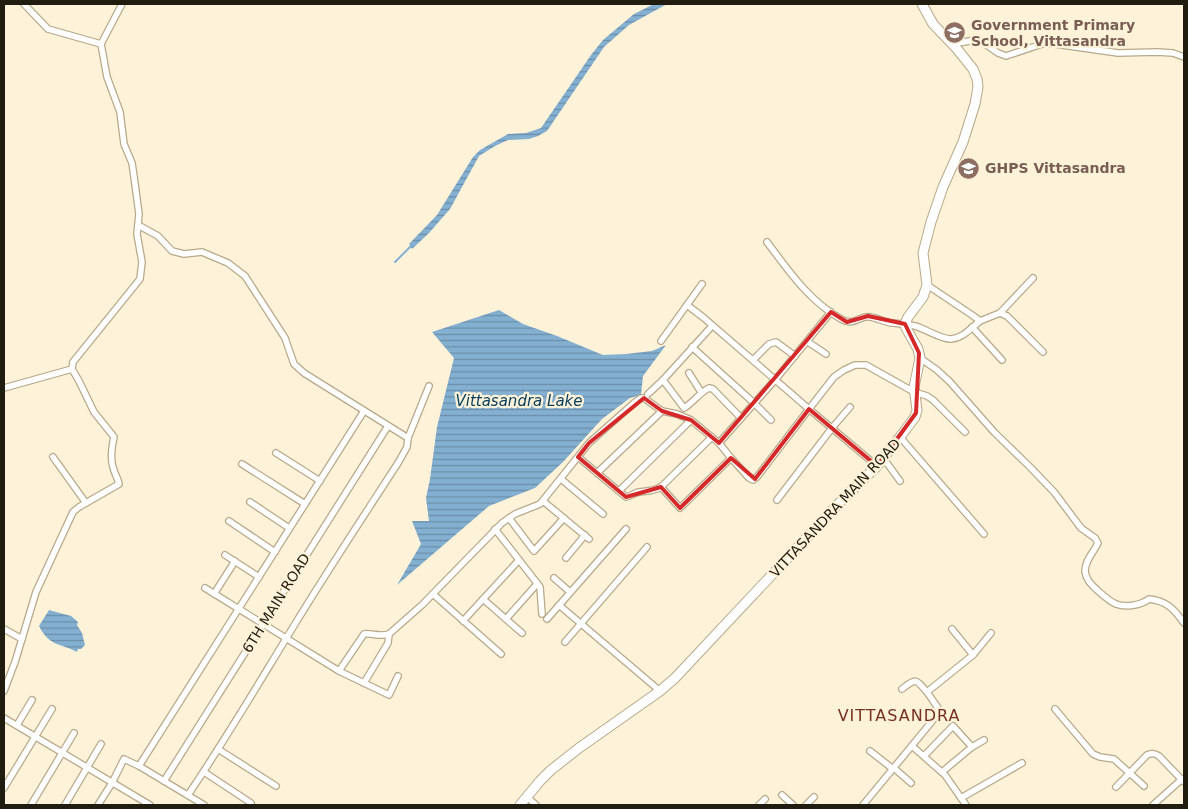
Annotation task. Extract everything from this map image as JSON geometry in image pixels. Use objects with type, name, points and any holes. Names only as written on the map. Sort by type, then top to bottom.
[{"type":"street","points":[[24,4],[48,29],[100,44]]},
{"type":"street","points":[[4,691],[15,662],[36,592],[73,512],[119,484],[118,477],[112,467],[114,437],[94,412],[72,369],[73,362],[140,279],[142,262],[137,234],[139,214],[132,163],[124,144],[120,112],[107,77],[100,44],[122,4]]},
{"type":"street","points":[[922,4],[933,24],[964,57],[977,79],[978,87],[975,104],[963,142],[942,187],[929,228],[923,253],[927,286],[923,297],[908,316],[905,324],[906,328],[918,349],[920,358],[950,382],[994,432],[1054,492],[1081,528],[1096,538],[1098,543],[1085,569],[1089,582],[1116,604],[1135,605],[1143,603],[1149,598],[1156,599],[1174,610],[1184,623]]},
{"type":"street","points":[[953,44],[975,40],[981,41],[998,53],[1006,56],[1042,44],[1055,44],[1118,53],[1173,53],[1184,57]]},
{"type":"street","points":[[138,225],[158,236],[172,251],[184,254],[202,252],[228,263],[245,276],[285,338],[294,364],[304,373],[408,438]]},
{"type":"street","points":[[767,242],[795,278],[818,303],[847,322],[854,322],[868,316],[891,323],[922,328],[948,339],[957,338],[980,321],[1000,313],[1033,278]]},
{"type":"street","points":[[661,341],[702,284]]},
{"type":"street","points":[[927,286],[980,321]]},
{"type":"street","points":[[687,305],[832,428],[881,462],[900,481]]},
{"type":"street","points":[[719,443],[776,380],[831,312]]},
{"type":"street","points":[[1000,313],[1007,316],[1043,352]]},
{"type":"street","points":[[648,394],[664,380],[712,326]]},
{"type":"street","points":[[972,327],[1002,360]]},
{"type":"street","points":[[753,360],[769,344],[776,342],[795,356]]},
{"type":"street","points":[[808,342],[826,354]]},
{"type":"street","points":[[692,347],[771,420]]},
{"type":"street","name":"VITTASANDRA MAIN ROAD","points":[[520,805],[551,770],[660,691],[680,673],[843,498],[881,462],[916,413],[914,392],[920,358]]},
{"type":"street","points":[[339,671],[364,634],[383,636],[389,634],[433,594],[495,529],[515,514],[536,507],[543,501],[593,439],[634,402],[641,398],[662,410],[691,420],[719,443],[730,458],[753,480],[834,377],[855,365],[866,365],[914,392],[927,396],[965,432]]},
{"type":"street","points":[[4,388],[72,369]]},
{"type":"street","points":[[689,373],[702,392]]},
{"type":"street","points":[[664,380],[684,408],[709,388],[740,418]]},
{"type":"street","points":[[188,795],[398,463],[407,447],[408,438],[429,386]]},
{"type":"street","points":[[777,500],[850,407]]},
{"type":"street","points":[[139,766],[364,410]]},
{"type":"street","points":[[597,473],[662,410]]},
{"type":"street","points":[[618,491],[691,420]]},
{"type":"street","name":"6TH MAIN ROAD","points":[[164,780],[388,426]]},
{"type":"street","points":[[578,457],[618,491],[628,497],[637,492],[654,491],[661,487],[712,437]]},
{"type":"street","points":[[900,437],[984,534]]},
{"type":"street","points":[[276,454],[320,481]]},
{"type":"street","points":[[53,457],[86,503]]},
{"type":"street","points":[[661,487],[680,508],[730,458]]},
{"type":"street","points":[[242,464],[305,504]]},
{"type":"street","points":[[561,479],[603,514]]},
{"type":"street","points":[[543,501],[587,537],[566,558]]},
{"type":"street","points":[[250,502],[289,528]]},
{"type":"street","points":[[509,518],[534,551],[564,518]]},
{"type":"street","points":[[229,521],[275,552]]},
{"type":"street","points":[[495,529],[540,587],[542,614]]},
{"type":"street","points":[[547,619],[626,529]]},
{"type":"street","points":[[565,642],[647,547]]},
{"type":"street","points":[[225,555],[259,577]]},
{"type":"street","points":[[463,621],[519,560]]},
{"type":"street","points":[[214,594],[235,561]]},
{"type":"street","points":[[554,578],[570,592]]},
{"type":"street","points":[[506,619],[537,584]]},
{"type":"street","points":[[205,588],[339,671],[389,695],[398,676]]},
{"type":"street","points":[[433,594],[501,654]]},
{"type":"street","points":[[483,599],[522,633]]},
{"type":"street","points":[[559,605],[660,691]]},
{"type":"street","points":[[4,629],[22,639]]},
{"type":"street","points":[[952,629],[973,655]]},
{"type":"street","points":[[927,692],[973,655],[991,633]]},
{"type":"street","points":[[364,683],[388,643],[389,634]]},
{"type":"street","points":[[863,805],[938,714],[938,708],[918,682],[910,682],[902,689]]},
{"type":"street","points":[[17,725],[32,700]]},
{"type":"street","points":[[4,788],[52,709]]},
{"type":"street","points":[[1055,709],[1093,754],[1114,759],[1144,786]]},
{"type":"street","points":[[4,718],[150,805]]},
{"type":"street","points":[[924,756],[953,726],[972,747]]},
{"type":"street","points":[[31,805],[74,733]]},
{"type":"street","points":[[942,772],[972,747],[984,740]]},
{"type":"street","points":[[65,805],[101,744]]},
{"type":"street","points":[[912,746],[942,772],[966,805]]},
{"type":"street","points":[[218,749],[276,786]]},
{"type":"street","points":[[870,751],[911,784]]},
{"type":"street","points":[[1116,787],[1147,755],[1154,753],[1183,780],[1154,805]]},
{"type":"street","points":[[98,805],[124,759],[164,780],[204,805]]},
{"type":"street","points":[[961,798],[1022,762]]},
{"type":"street","points":[[204,772],[251,803]]},
{"type":"street","points":[[782,795],[793,805]]},
{"type":"street","points":[[528,797],[536,805]]},
{"type":"street","points":[[806,805],[814,797]]},
{"type":"street","points":[[759,805],[765,799]]},
{"type":"highlighted area","points":[[831,312],[847,322],[868,316],[905,324],[919,353],[916,413],[877,466],[809,409],[755,479],[731,458],[680,508],[661,487],[626,497],[578,457],[589,443],[644,398],[662,411],[691,420],[719,443]]},
{"type":"water","points":[[654,4],[667,4],[629,25],[604,47],[547,131],[529,139],[508,140],[479,156],[450,209],[412,249],[409,244],[437,215],[473,157],[480,150],[508,134],[526,133],[541,128],[603,40],[634,14]]},
{"type":"water","name":"Vittasandra Lake","points":[[499,310],[523,324],[603,355],[652,351],[666,345],[643,376],[641,395],[630,398],[602,419],[563,462],[535,488],[489,506],[397,585],[421,544],[412,521],[429,521],[426,498],[437,427],[454,358],[432,332]]},
{"type":"water","points":[[49,610],[71,616],[78,622],[77,625],[82,633],[85,645],[78,649],[77,652],[51,641],[43,633],[39,626]]},
{"type":"waterway","points":[[395,262],[411,246]]},
{"type":"place","name":"Government Primary School, Vittasandra","points":[[955,33]]},
{"type":"place","name":"GHPS Vittasandra","points":[[969,168]]},
{"type":"district","name":"VITTASANDRA","points":[[899,715]]}]
